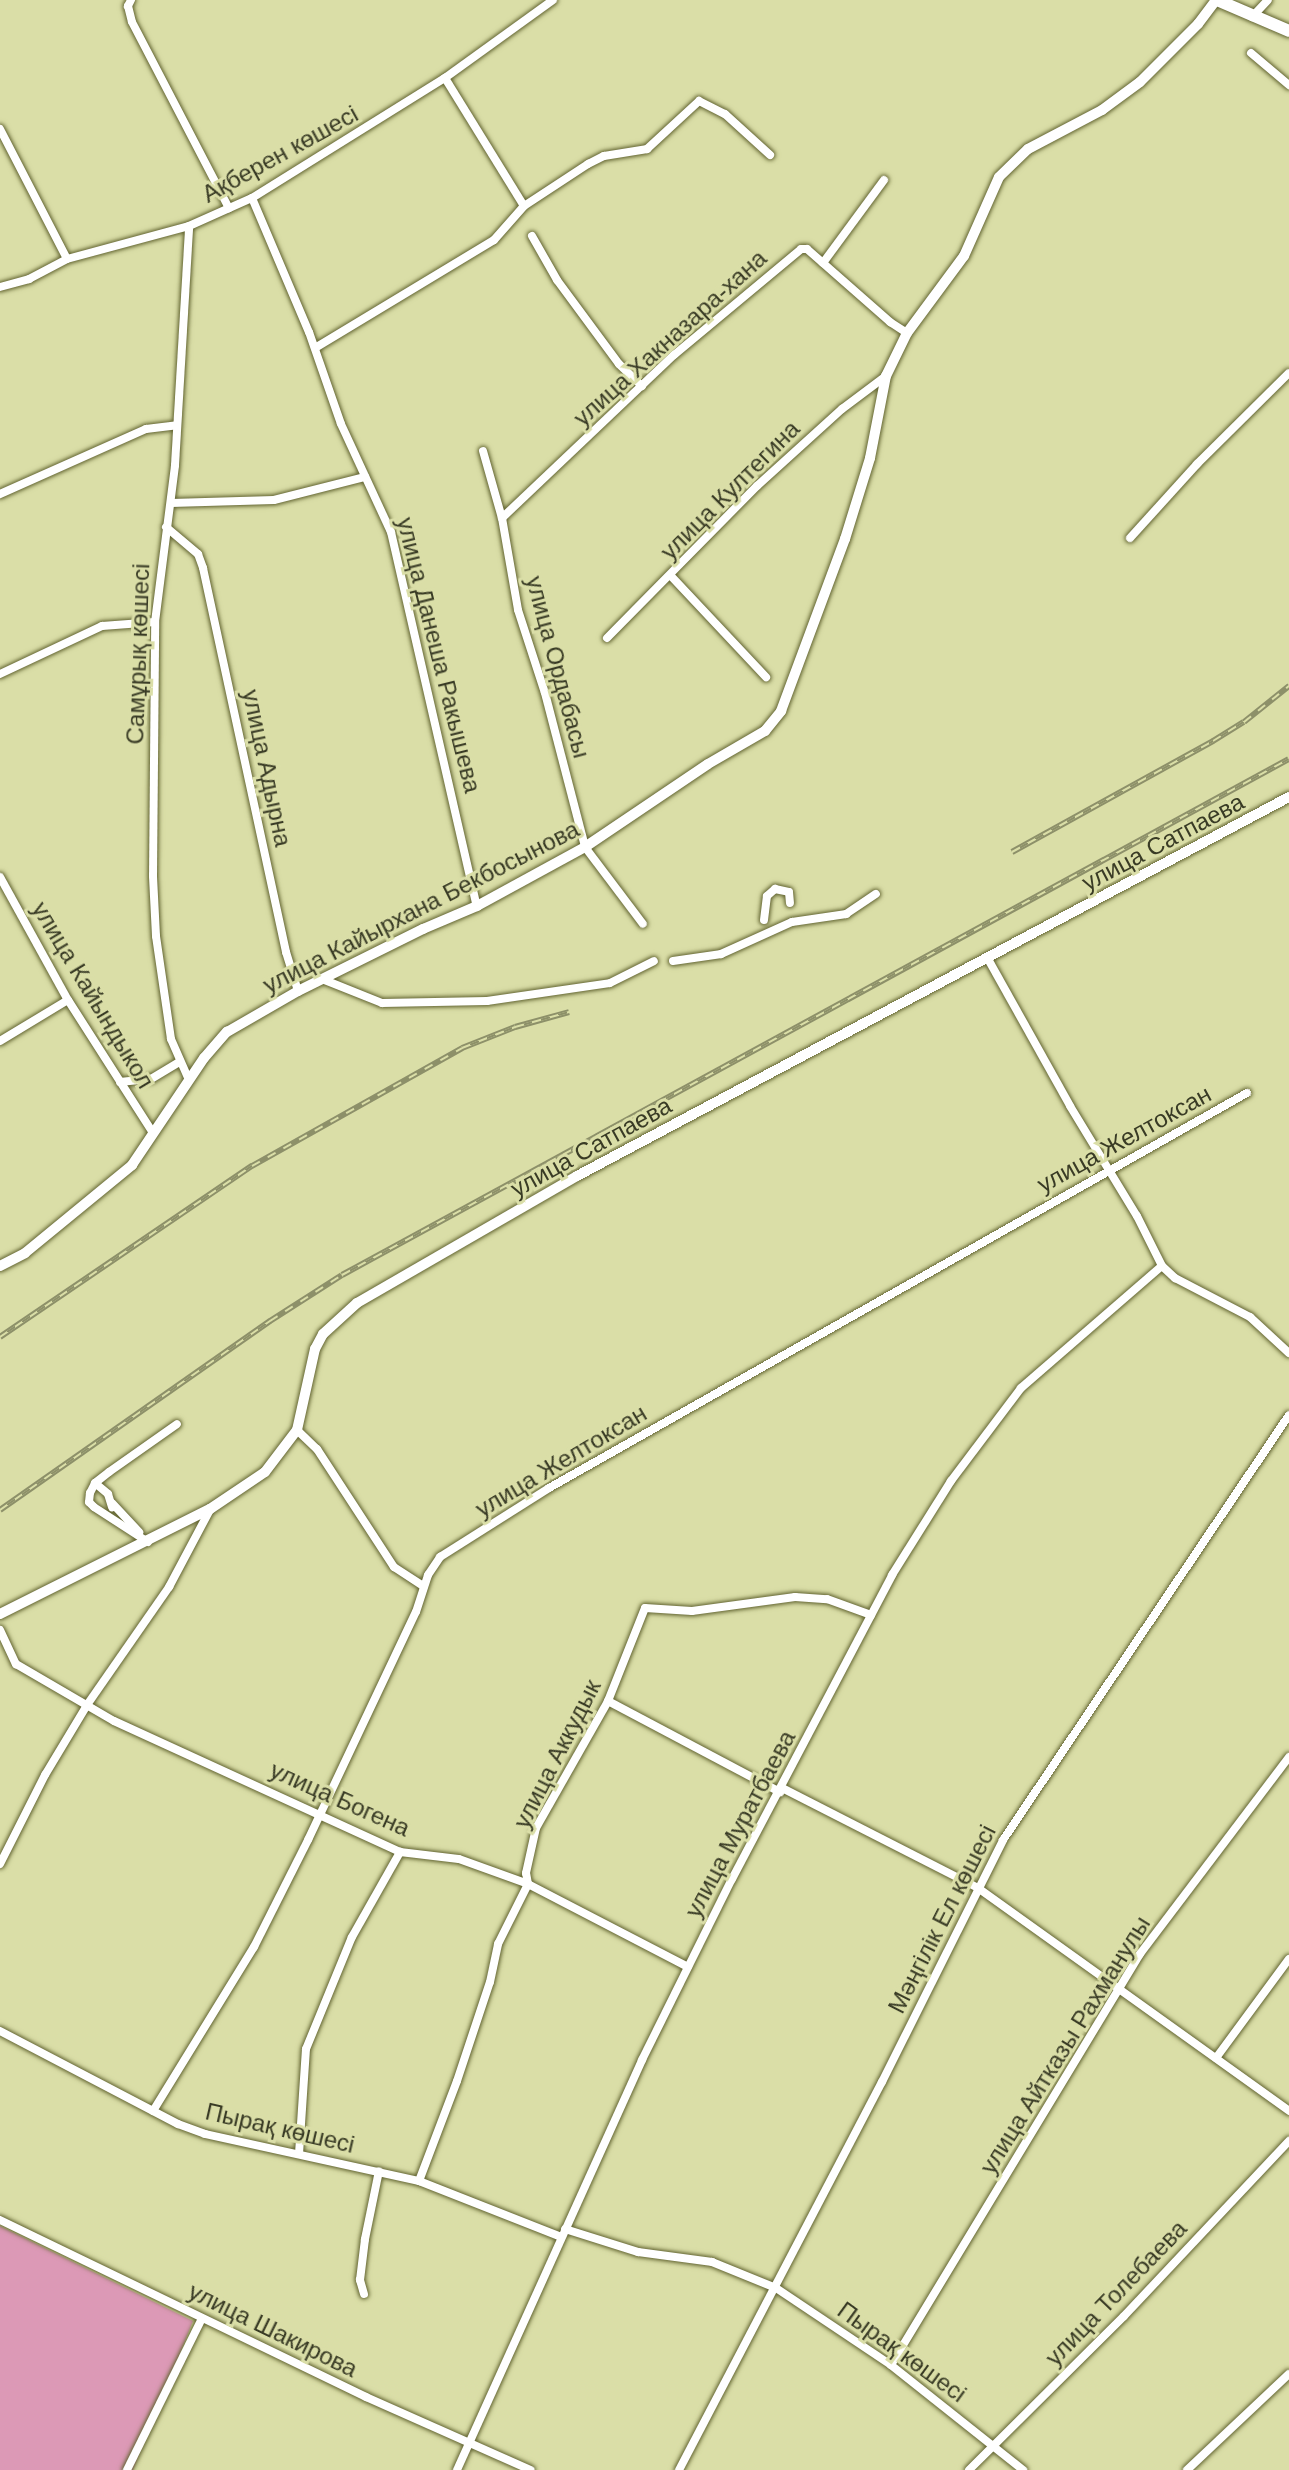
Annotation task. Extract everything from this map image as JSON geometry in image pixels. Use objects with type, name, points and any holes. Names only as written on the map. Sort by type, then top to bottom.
[{"type":"main road","points":[[1216,0],[1289,31]]},
{"type":"street","points":[[131,0],[132,22],[229,208]]},
{"type":"street","name":"Ақберен көшесі","points":[[0,287],[29,279],[67,259],[189,226],[252,198],[445,78],[553,0]]},
{"type":"street","name":"улица Кайырхана Бекбосынова","points":[[0,1266],[25,1253],[132,1165],[189,1080],[227,1032],[298,991],[477,906],[585,847],[708,764],[765,731],[781,711],[845,539],[873,445],[886,376],[907,333],[964,256],[989,194],[1012,161],[1102,110],[1140,82],[1198,24],[1216,0]]},
{"type":"street","points":[[1251,17],[1268,0]]},
{"type":"street","points":[[1251,53],[1289,85]]},
{"type":"street","points":[[445,78],[524,206]]},
{"type":"street","points":[[315,348],[494,240],[524,206],[596,160],[647,149],[699,101],[710,103],[725,114],[770,155]]},
{"type":"street","points":[[0,129],[67,259]]},
{"type":"street","points":[[884,180],[823,263],[890,322],[907,333]]},
{"type":"street","name":"улица Данеша Ракышева","points":[[252,198],[315,348],[325,383],[391,532],[477,906]]},
{"type":"street","name":"Самұрық көшесі","points":[[189,226],[171,503],[155,622],[155,921],[171,1039],[189,1080]]},
{"type":"street","points":[[532,236],[557,280],[610,352],[642,386]]},
{"type":"street","name":"улица Хакназара-хана","points":[[502,518],[642,386],[801,249],[807,249],[823,263]]},
{"type":"street","points":[[1130,538],[1197,464],[1289,373]]},
{"type":"street","name":"улица Култегина","points":[[607,638],[757,486],[842,409],[886,376]]},
{"type":"street","points":[[0,494],[146,429],[177,425]]},
{"type":"street","name":"улица Ордабасы","points":[[483,451],[502,518],[518,610],[545,693],[585,847]]},
{"type":"street","points":[[171,503],[274,500],[365,477]]},
{"type":"street","name":"улица Адырна","points":[[166,527],[198,554],[286,952],[298,991]]},
{"type":"street","points":[[671,576],[766,677]]},
{"type":"street","points":[[0,674],[102,626],[155,622]]},
{"type":"street","name":"улица Сатпаева","points":[[0,1614],[210,1509],[265,1472],[297,1430],[315,1349],[323,1334],[357,1303],[590,1169],[1289,797]]},
{"type":"street","points":[[585,847],[643,924]]},
{"type":"street","name":"улица Кайындыкол","points":[[0,877],[68,1000],[153,1133]]},
{"type":"street","points":[[764,920],[767,896],[775,889],[789,892],[790,903]]},
{"type":"street","points":[[673,961],[721,954],[792,922],[846,914],[876,894]]},
{"type":"street","points":[[988,959],[1162,1266],[1175,1278],[1250,1317],[1289,1353]]},
{"type":"street","points":[[322,979],[382,1003],[487,1001],[610,983],[654,961]]},
{"type":"street","points":[[0,1041],[68,1000]]},
{"type":"street","points":[[120,1082],[151,1079],[179,1062]]},
{"type":"street","name":"улица Желтоксан","points":[[153,2111],[254,1947],[416,1612],[423,1586],[440,1557],[549,1488],[1247,1093]]},
{"type":"street","name":"улица Муратбаева","points":[[457,2470],[563,2233],[688,1967],[871,1615],[925,1521],[991,1424],[1021,1388],[1162,1266]]},
{"type":"street","name":"Мәңгілік Ел көшесі","points":[[679,2470],[776,2288],[978,1888],[1036,1788],[1289,1415]]},
{"type":"street","points":[[148,1542],[89,1502],[95,1483],[177,1424]]},
{"type":"street","points":[[297,1430],[317,1449],[394,1567],[423,1586]]},
{"type":"street","points":[[95,1483],[103,1487],[112,1503],[148,1542]]},
{"type":"street","points":[[107,1516],[112,1503]]},
{"type":"street","points":[[0,1864],[4,1847],[45,1775],[87,1705],[169,1587],[210,1509]]},
{"type":"street","name":"улица Аккудык","points":[[419,2181],[462,2067],[490,1982],[498,1944],[528,1884],[526,1873],[536,1828],[608,1701],[645,1608],[692,1611],[795,1597],[827,1599],[871,1615]]},
{"type":"street","name":"улица Богена","points":[[0,1630],[16,1664],[114,1721],[400,1852],[459,1859],[528,1884],[688,1967]]},
{"type":"street","points":[[608,1701],[978,1888],[1289,2111]]},
{"type":"street","name":"улица Айтказы Рахманулы","points":[[891,2365],[1118,1989],[1167,1916],[1289,1757]]},
{"type":"street","points":[[299,2154],[306,2049],[352,1937],[400,1852]]},
{"type":"street","points":[[1216,2058],[1289,1959]]},
{"type":"street","name":"Пырақ көшесі","points":[[0,2031],[153,2111],[205,2134],[419,2181],[563,2233],[638,2252],[712,2262],[776,2288],[891,2365],[1023,2470]]},
{"type":"street","name":"улица Толебаева","points":[[969,2470],[1124,2316],[1289,2141]]},
{"type":"street","points":[[364,2294],[362,2266],[373,2187],[379,2171]]},
{"type":"street","name":"улица Шакирова","points":[[0,2220],[467,2444],[531,2470]]},
{"type":"street","points":[[127,2470],[202,2318]]},
{"type":"street","points":[[1187,2470],[1289,2374]]},
{"type":"shaded area","points":[[0,2226],[193,2321],[133,2470],[0,2470]]},
{"type":"railway","points":[[1012,852],[1213,741],[1244,722],[1289,686]]},
{"type":"railway","points":[[0,1510],[270,1321],[342,1275],[1289,759]]},
{"type":"railway","points":[[0,1337],[252,1166],[462,1048],[515,1027],[569,1012]]}]
